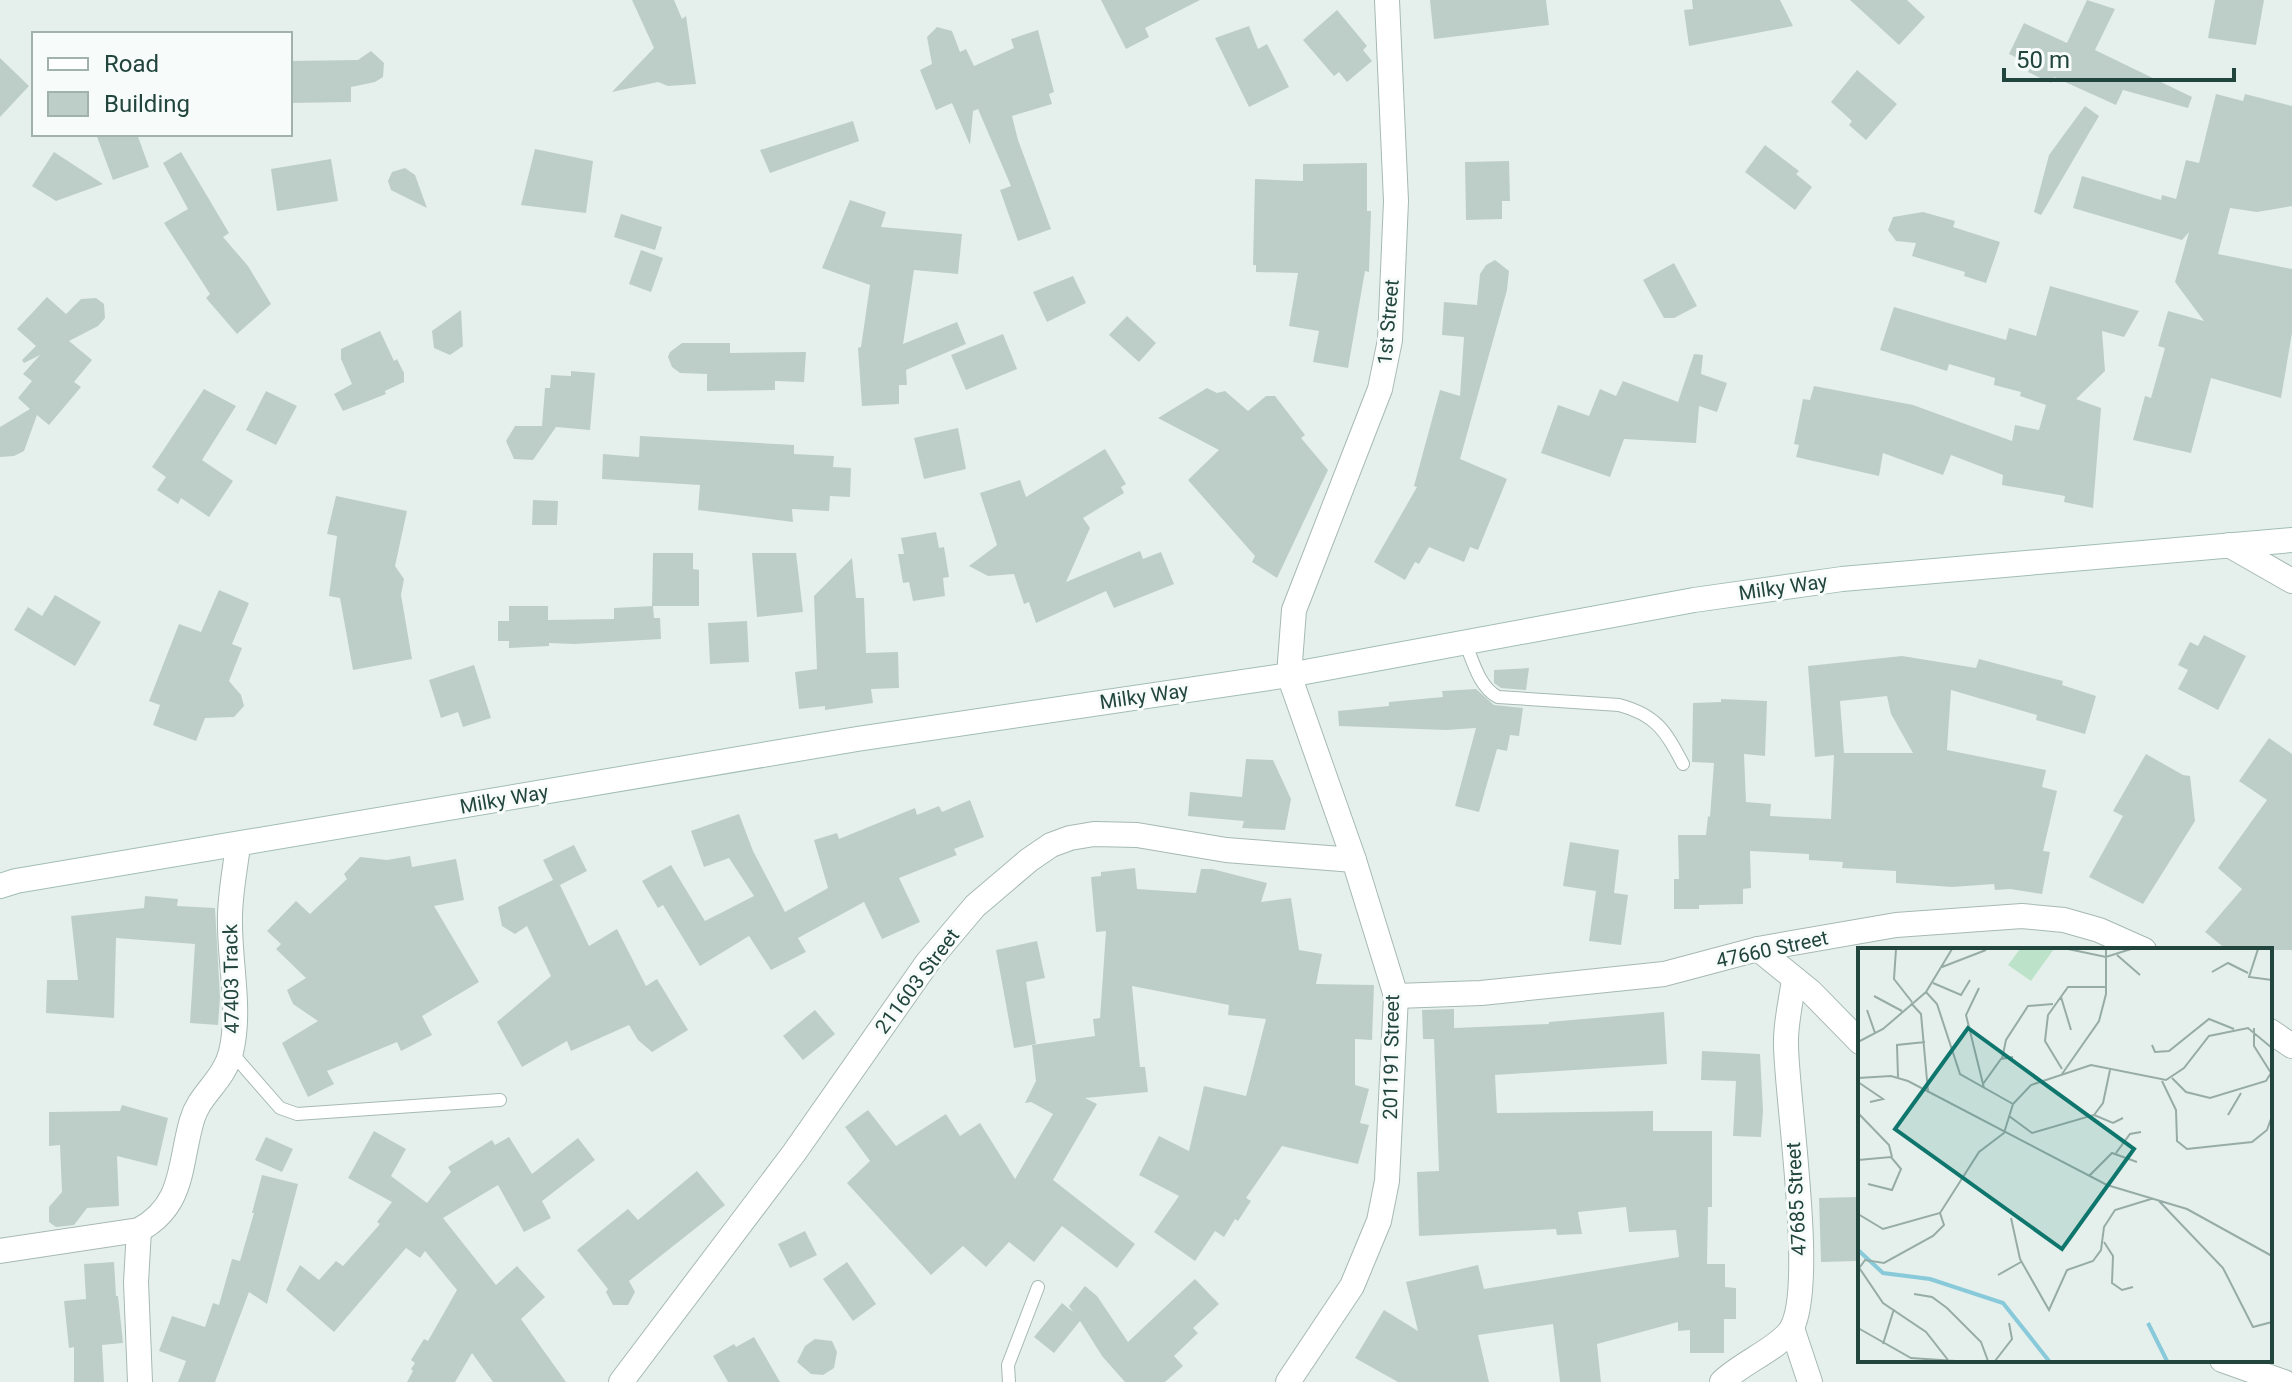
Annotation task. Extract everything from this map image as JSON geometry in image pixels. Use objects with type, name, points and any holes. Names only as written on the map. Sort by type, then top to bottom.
[{"type":"street","name":"1st Street","points":[[1289,675],[1294,610],[1380,389],[1390,340],[1396,201],[1387,0]]},
{"type":"street","name":"Milky Way","points":[[0,886],[857,739],[1289,675],[1694,600],[1842,579],[2292,540]]},
{"type":"street","points":[[2229,545],[2292,581]]},
{"type":"street","name":"201191 Street","points":[[1288,1382],[1352,1286],[1379,1221],[1387,1181],[1396,996],[1354,860],[1289,675]]},
{"type":"street","name":"211603 Street","points":[[621,1382],[794,1153],[927,963],[975,906],[1029,860],[1051,845],[1094,834],[1137,835],[1226,850],[1354,860]]},
{"type":"street","name":"47403 Track","points":[[139,1230],[172,1200],[195,1109],[222,1076],[231,1052],[235,983],[230,923],[238,845]]},
{"type":"street","name":"47660 Street","points":[[1396,996],[1481,993],[1664,974],[1758,949],[1896,925],[2022,916],[2064,920],[2099,930],[2140,948]]},
{"type":"street","points":[[1758,949],[1810,991],[1858,1040]]},
{"type":"street","name":"47685 Street","points":[[1792,1328],[1799,1296],[1800,1244],[1786,1043],[1794,980]]},
{"type":"street","points":[[2272,1032],[2292,1046]]},
{"type":"street","points":[[0,1251],[139,1230],[136,1282],[140,1382]]},
{"type":"street","points":[[1722,1382],[1733,1371],[1785,1338],[1792,1328]]},
{"type":"street","points":[[1792,1328],[1810,1382]]},
{"type":"street","points":[[2228,1362],[2284,1382]]},
{"type":"lane","points":[[1465,642],[1490,693],[1498,697],[1619,705],[1632,709],[1645,714],[1665,731],[1683,764]]},
{"type":"lane","points":[[231,1052],[280,1108],[297,1114],[500,1100]]},
{"type":"lane","points":[[1009,1382],[1008,1365],[1038,1287]]},
{"type":"building","points":[[632,0],[674,0],[682,19],[686,16],[696,84],[668,86],[658,82],[612,92],[654,48]]},
{"type":"building","points":[[1101,0],[1200,0],[1145,28],[1149,37],[1126,49]]},
{"type":"building","points":[[1430,0],[1546,0],[1549,25],[1434,39]]},
{"type":"building","points":[[1692,0],[1780,0],[1793,26],[1689,46],[1684,10],[1693,9]]},
{"type":"building","points":[[1850,0],[1907,0],[1925,17],[1899,45]]},
{"type":"building","points":[[2087,0],[2115,9],[2095,50],[2192,97],[2188,108],[2123,90],[2116,105],[2054,77],[2051,83],[2028,72],[2032,65],[2009,54],[2024,23],[2067,43]]},
{"type":"building","points":[[2215,0],[2264,0],[2256,45],[2208,38]]},
{"type":"building","points":[[1337,10],[1367,46],[1363,50],[1372,61],[1347,82],[1339,72],[1334,76],[1303,40]]},
{"type":"building","points":[[1249,26],[1258,49],[1267,44],[1289,87],[1249,107],[1215,38]]},
{"type":"building","points":[[937,27],[952,31],[960,52],[966,49],[974,66],[1014,48],[1011,39],[1038,30],[1054,92],[1049,94],[1052,104],[1012,116],[1051,229],[1018,241],[1000,190],[1011,186],[978,109],[973,111],[970,145],[952,103],[936,110],[920,70],[932,64],[927,37]]},
{"type":"building","points":[[371,51],[384,63],[383,77],[351,87],[351,102],[292,103],[292,61],[358,60]]},
{"type":"building","points":[[0,58],[29,86],[0,117]]},
{"type":"building","points":[[1857,70],[1897,104],[1866,140],[1849,125],[1852,121],[1831,102]]},
{"type":"building","points":[[2216,94],[2243,101],[2245,94],[2292,106],[2292,206],[2257,212],[2230,208],[2218,254],[2292,269],[2292,333],[2281,398],[2211,378],[2191,453],[2133,440],[2145,396],[2151,398],[2165,348],[2158,346],[2168,311],[2204,321],[2175,282],[2189,232],[2182,240],[2073,208],[2082,176],[2161,200],[2162,195],[2176,199],[2186,160],[2199,163]]},
{"type":"building","points":[[2085,106],[2099,116],[2041,215],[2034,212],[2049,155]]},
{"type":"building","points":[[853,121],[859,141],[770,173],[760,150]]},
{"type":"building","points":[[97,136],[138,136],[149,167],[113,180]]},
{"type":"building","points":[[1765,145],[1799,171],[1796,174],[1812,187],[1795,210],[1745,172]]},
{"type":"building","points":[[535,149],[593,161],[586,213],[521,205]]},
{"type":"building","points":[[54,152],[103,184],[56,201],[32,186]]},
{"type":"building","points":[[181,152],[229,233],[223,237],[248,266],[271,304],[237,334],[206,298],[210,294],[164,223],[188,209],[163,163]]},
{"type":"building","points":[[331,159],[338,201],[277,211],[271,169]]},
{"type":"building","points":[[1509,161],[1510,201],[1502,201],[1502,219],[1466,220],[1465,162]]},
{"type":"building","points":[[1367,163],[1367,211],[1371,211],[1369,272],[1365,271],[1348,368],[1313,362],[1319,331],[1289,326],[1298,273],[1256,272],[1256,265],[1253,265],[1255,179],[1303,181],[1303,164]]},
{"type":"building","points":[[405,168],[415,175],[427,208],[391,190],[388,181],[392,172]]},
{"type":"building","points":[[850,200],[886,212],[881,227],[962,234],[958,274],[914,270],[903,344],[957,322],[966,344],[906,370],[907,385],[899,385],[899,404],[862,406],[858,348],[861,347],[870,285],[822,268]]},
{"type":"building","points":[[1923,212],[1955,221],[1953,227],[2000,242],[1986,283],[1964,276],[1965,272],[1912,256],[1916,243],[1896,241],[1888,230],[1893,217]]},
{"type":"building","points":[[621,214],[662,227],[655,250],[614,237]]},
{"type":"building","points":[[641,250],[663,258],[651,292],[629,284]]},
{"type":"building","points":[[1495,260],[1509,271],[1507,290],[1460,459],[1507,479],[1478,550],[1470,547],[1464,562],[1429,547],[1419,564],[1415,562],[1405,580],[1374,562],[1417,487],[1414,486],[1440,390],[1460,396],[1464,337],[1442,335],[1444,302],[1477,305],[1480,274],[1486,265]]},
{"type":"building","points":[[1674,263],[1697,306],[1674,318],[1664,318],[1643,280]]},
{"type":"building","points":[[1073,276],[1086,303],[1047,322],[1033,292]]},
{"type":"building","points":[[2050,286],[2139,311],[2124,337],[2102,331],[2105,371],[2076,399],[2101,408],[2093,508],[2064,502],[2065,496],[2002,485],[2003,475],[1951,455],[1943,475],[1883,453],[1879,476],[1796,457],[1799,445],[1794,444],[1803,399],[1810,400],[1814,386],[1913,405],[2012,441],[2015,425],[2039,430],[2046,405],[2020,396],[2021,392],[1994,385],[1995,378],[1949,364],[1947,371],[1880,350],[1894,307],[2006,340],[2009,328],[2036,336]]},
{"type":"building","points":[[47,297],[66,314],[81,299],[96,298],[104,304],[105,318],[98,326],[69,341],[92,360],[74,382],[81,387],[49,425],[37,415],[24,451],[14,456],[0,457],[0,427],[30,409],[18,398],[32,381],[23,374],[40,355],[24,363],[22,360],[36,346],[17,329]]},
{"type":"building","points":[[461,310],[463,346],[450,355],[434,348],[432,331]]},
{"type":"building","points":[[1127,316],[1156,343],[1139,362],[1109,335]]},
{"type":"building","points":[[380,331],[394,361],[397,359],[404,373],[404,382],[385,391],[386,394],[343,411],[334,394],[352,384],[341,359],[341,349]]},
{"type":"building","points":[[1003,334],[1017,369],[966,390],[951,355]]},
{"type":"building","points":[[682,343],[730,343],[730,353],[806,352],[804,382],[775,381],[775,390],[707,391],[707,374],[680,373],[672,367],[668,357],[670,352]]},
{"type":"building","points":[[1694,354],[1703,355],[1701,374],[1727,383],[1717,412],[1699,406],[1696,443],[1624,439],[1610,477],[1541,453],[1558,405],[1589,416],[1600,389],[1616,396],[1623,381],[1678,402]]},
{"type":"building","points":[[571,371],[595,373],[590,430],[556,427],[533,460],[514,459],[506,441],[515,426],[542,426],[545,388],[550,388],[551,375],[571,376]]},
{"type":"building","points":[[1207,388],[1217,393],[1225,391],[1248,411],[1266,396],[1275,396],[1305,435],[1301,438],[1328,470],[1277,578],[1252,562],[1255,556],[1188,480],[1219,450],[1158,418]]},
{"type":"building","points":[[204,389],[236,406],[202,460],[233,481],[209,517],[181,498],[178,504],[157,490],[166,477],[152,467]]},
{"type":"building","points":[[266,391],[297,406],[276,445],[246,430]]},
{"type":"building","points":[[958,428],[966,469],[924,479],[914,438]]},
{"type":"building","points":[[640,436],[794,445],[794,454],[834,456],[833,467],[851,468],[850,497],[830,496],[829,511],[792,509],[793,522],[698,510],[700,485],[602,479],[603,454],[639,457]]},
{"type":"building","points":[[1105,449],[1126,484],[1121,487],[1124,493],[1083,518],[1090,528],[1066,582],[1140,551],[1143,559],[1161,552],[1174,584],[1114,608],[1106,591],[1036,623],[1029,602],[1024,604],[1014,574],[988,576],[969,566],[997,545],[980,493],[1020,480],[1026,497]]},
{"type":"building","points":[[336,496],[407,511],[395,566],[404,579],[401,595],[412,659],[353,670],[340,598],[329,596],[337,536],[327,534]]},
{"type":"building","points":[[533,500],[558,501],[557,525],[532,525]]},
{"type":"building","points":[[936,532],[939,548],[944,547],[949,577],[943,578],[945,596],[913,601],[909,582],[903,583],[898,554],[904,554],[901,538]]},
{"type":"building","points":[[653,553],[693,553],[693,569],[699,570],[699,606],[652,606]]},
{"type":"building","points":[[752,553],[796,553],[803,612],[757,617]]},
{"type":"building","points":[[852,558],[856,598],[864,598],[866,653],[898,652],[899,688],[871,689],[873,703],[825,710],[825,706],[799,709],[795,672],[817,669],[814,596]]},
{"type":"building","points":[[219,590],[249,603],[232,644],[242,648],[229,681],[241,695],[244,706],[234,717],[205,718],[196,741],[153,725],[160,705],[149,701],[179,624],[201,632]]},
{"type":"building","points":[[55,595],[101,622],[75,666],[14,630],[28,607],[42,616]]},
{"type":"building","points":[[509,606],[548,606],[548,620],[614,619],[614,608],[653,606],[654,618],[660,618],[661,639],[549,643],[549,646],[509,648],[509,641],[498,641],[498,621],[509,621]]},
{"type":"building","points":[[747,621],[749,662],[710,664],[708,623]]},
{"type":"building","points":[[2204,635],[2246,656],[2218,710],[2178,689],[2188,670],[2178,665],[2190,642],[2198,646]]},
{"type":"building","points":[[1902,656],[1976,668],[1979,659],[2063,681],[2062,685],[2096,696],[2085,734],[2036,720],[2037,715],[1951,690],[1947,750],[2046,770],[2042,787],[2057,791],[2043,851],[2050,852],[2042,894],[1995,890],[1994,884],[1952,887],[1896,883],[1896,871],[1842,868],[1843,862],[1809,860],[1809,854],[1750,851],[1751,888],[1743,889],[1743,904],[1674,909],[1674,879],[1679,879],[1678,835],[1706,835],[1710,817],[1714,763],[1692,762],[1693,703],[1721,702],[1721,699],[1767,701],[1765,756],[1744,754],[1746,802],[1771,804],[1770,816],[1831,819],[1834,755],[1815,757],[1808,666]],"holes":[[[1887,696],[1891,714],[1913,753],[1844,753],[1840,701]]]},
{"type":"building","points":[[474,665],[491,718],[463,727],[458,712],[441,718],[429,680]]},
{"type":"building","points":[[1529,668],[1526,690],[1501,688],[1494,683],[1494,670]]},
{"type":"building","points":[[1476,689],[1494,705],[1523,708],[1519,736],[1510,735],[1507,751],[1497,749],[1479,812],[1455,806],[1476,728],[1446,730],[1339,726],[1338,711],[1443,697],[1442,691]]},
{"type":"building","points":[[2269,738],[2292,754],[2292,950],[2225,948],[2205,932],[2242,889],[2218,868],[2267,800],[2239,781]]},
{"type":"building","points":[[2146,754],[2190,776],[2195,821],[2143,904],[2089,877],[2123,816],[2113,811]]},
{"type":"building","points":[[1246,759],[1273,760],[1291,799],[1285,830],[1242,828],[1244,821],[1188,816],[1190,792],[1242,797]]},
{"type":"building","points":[[970,800],[984,837],[954,849],[957,855],[899,878],[920,922],[882,939],[864,902],[798,938],[806,952],[771,970],[749,936],[700,966],[663,905],[658,908],[642,881],[671,865],[705,921],[754,896],[729,858],[704,867],[691,831],[739,814],[753,851],[785,912],[828,888],[814,840],[837,833],[839,839],[915,808],[917,815],[939,806],[942,812]]},
{"type":"building","points":[[1570,842],[1619,850],[1614,893],[1628,895],[1621,945],[1589,941],[1596,891],[1563,886]]},
{"type":"building","points":[[574,845],[587,871],[560,885],[589,946],[617,929],[646,986],[657,979],[688,1030],[652,1052],[638,1040],[629,1025],[571,1051],[567,1041],[522,1067],[497,1022],[551,976],[527,926],[515,934],[502,926],[498,907],[553,880],[543,860]]},
{"type":"building","points":[[410,856],[412,867],[456,859],[464,900],[434,906],[479,982],[422,1016],[432,1035],[401,1051],[397,1042],[327,1071],[334,1084],[308,1097],[282,1043],[318,1021],[293,1004],[287,990],[306,978],[276,949],[281,944],[267,931],[296,901],[310,914],[347,879],[344,874],[360,857],[387,860]]},
{"type":"building","points":[[1135,868],[1137,889],[1196,893],[1201,869],[1267,883],[1261,902],[1291,898],[1299,950],[1322,954],[1316,984],[1374,985],[1372,1040],[1355,1039],[1355,1085],[1369,1089],[1360,1123],[1369,1125],[1358,1164],[1282,1146],[1246,1198],[1251,1201],[1238,1221],[1235,1219],[1224,1237],[1215,1231],[1195,1261],[1154,1232],[1179,1196],[1139,1175],[1159,1136],[1189,1151],[1204,1086],[1246,1096],[1266,1019],[1228,1015],[1229,1005],[1132,986],[1140,1067],[1145,1067],[1148,1092],[1085,1098],[1097,1104],[1053,1180],[1135,1244],[1117,1268],[1062,1226],[1034,1262],[1009,1242],[986,1267],[963,1246],[931,1275],[847,1183],[870,1161],[845,1127],[868,1110],[896,1146],[946,1114],[960,1136],[980,1123],[1015,1179],[1053,1114],[1031,1102],[1025,1103],[1036,1081],[1032,1045],[1095,1036],[1093,1019],[1100,1018],[1106,931],[1096,932],[1091,877],[1101,876],[1101,872]]},
{"type":"building","points":[[145,896],[178,899],[177,906],[215,908],[220,997],[218,1025],[190,1023],[195,944],[116,938],[114,1018],[46,1013],[47,980],[78,980],[71,916],[144,908]]},
{"type":"building","points":[[1037,941],[1045,978],[1026,982],[1036,1044],[1014,1048],[996,950]]},
{"type":"building","points":[[1454,1009],[1454,1028],[1549,1024],[1664,1012],[1667,1064],[1495,1075],[1497,1113],[1653,1111],[1653,1131],[1712,1131],[1712,1207],[1708,1207],[1707,1264],[1725,1264],[1725,1287],[1736,1288],[1736,1319],[1724,1319],[1724,1353],[1690,1353],[1690,1330],[1678,1331],[1678,1322],[1597,1344],[1601,1382],[1560,1382],[1553,1324],[1478,1335],[1489,1382],[1398,1382],[1355,1358],[1384,1310],[1418,1331],[1406,1282],[1478,1265],[1484,1289],[1679,1257],[1676,1230],[1629,1232],[1626,1207],[1578,1212],[1582,1234],[1557,1235],[1556,1229],[1419,1236],[1417,1172],[1439,1171],[1434,1039],[1423,1039],[1422,1010]]},
{"type":"building","points":[[815,1010],[835,1034],[803,1060],[783,1036]]},
{"type":"building","points":[[1702,1051],[1760,1054],[1761,1137],[1733,1136],[1736,1081],[1701,1080]]},
{"type":"building","points":[[122,1105],[168,1118],[157,1166],[117,1156],[119,1206],[87,1208],[74,1225],[56,1227],[49,1222],[49,1207],[62,1192],[60,1145],[49,1146],[49,1112],[120,1111]]},
{"type":"building","points":[[374,1131],[406,1149],[391,1176],[427,1203],[451,1172],[448,1167],[492,1140],[495,1145],[509,1137],[532,1174],[578,1138],[595,1160],[542,1201],[551,1218],[524,1232],[498,1185],[443,1218],[496,1285],[517,1266],[545,1297],[521,1319],[566,1382],[493,1382],[472,1353],[455,1382],[407,1382],[415,1363],[411,1360],[424,1339],[428,1341],[457,1290],[425,1251],[420,1258],[406,1248],[334,1332],[286,1290],[300,1265],[319,1280],[336,1261],[343,1266],[380,1224],[377,1222],[392,1202],[348,1178]]},
{"type":"building","points":[[266,1137],[293,1149],[282,1172],[255,1160]]},
{"type":"building","points":[[697,1171],[725,1205],[629,1281],[635,1292],[628,1305],[613,1305],[606,1292],[608,1289],[577,1250],[628,1209],[638,1220]]},
{"type":"building","points":[[262,1175],[298,1184],[267,1304],[249,1292],[215,1382],[178,1382],[186,1361],[159,1351],[172,1316],[205,1327],[213,1303],[219,1305],[232,1259],[240,1261]]},
{"type":"building","points":[[1856,1197],[1858,1261],[1821,1262],[1819,1198]]},
{"type":"building","points":[[805,1231],[817,1255],[790,1268],[778,1244]]},
{"type":"building","points":[[114,1262],[123,1343],[102,1345],[104,1382],[74,1382],[74,1347],[69,1348],[64,1301],[86,1299],[84,1264]]},
{"type":"building","points":[[847,1262],[876,1304],[853,1321],[823,1279]]},
{"type":"building","points":[[1195,1279],[1219,1304],[1193,1328],[1198,1333],[1174,1356],[1183,1366],[1165,1382],[1125,1382],[1102,1356],[1080,1321],[1054,1353],[1034,1337],[1062,1303],[1073,1312],[1069,1306],[1085,1286],[1097,1296],[1128,1342]]},
{"type":"building","points":[[754,1337],[780,1382],[728,1382],[713,1356]]},
{"type":"building","points":[[815,1339],[832,1341],[837,1352],[834,1368],[823,1375],[811,1374],[797,1362],[805,1346]]}]
